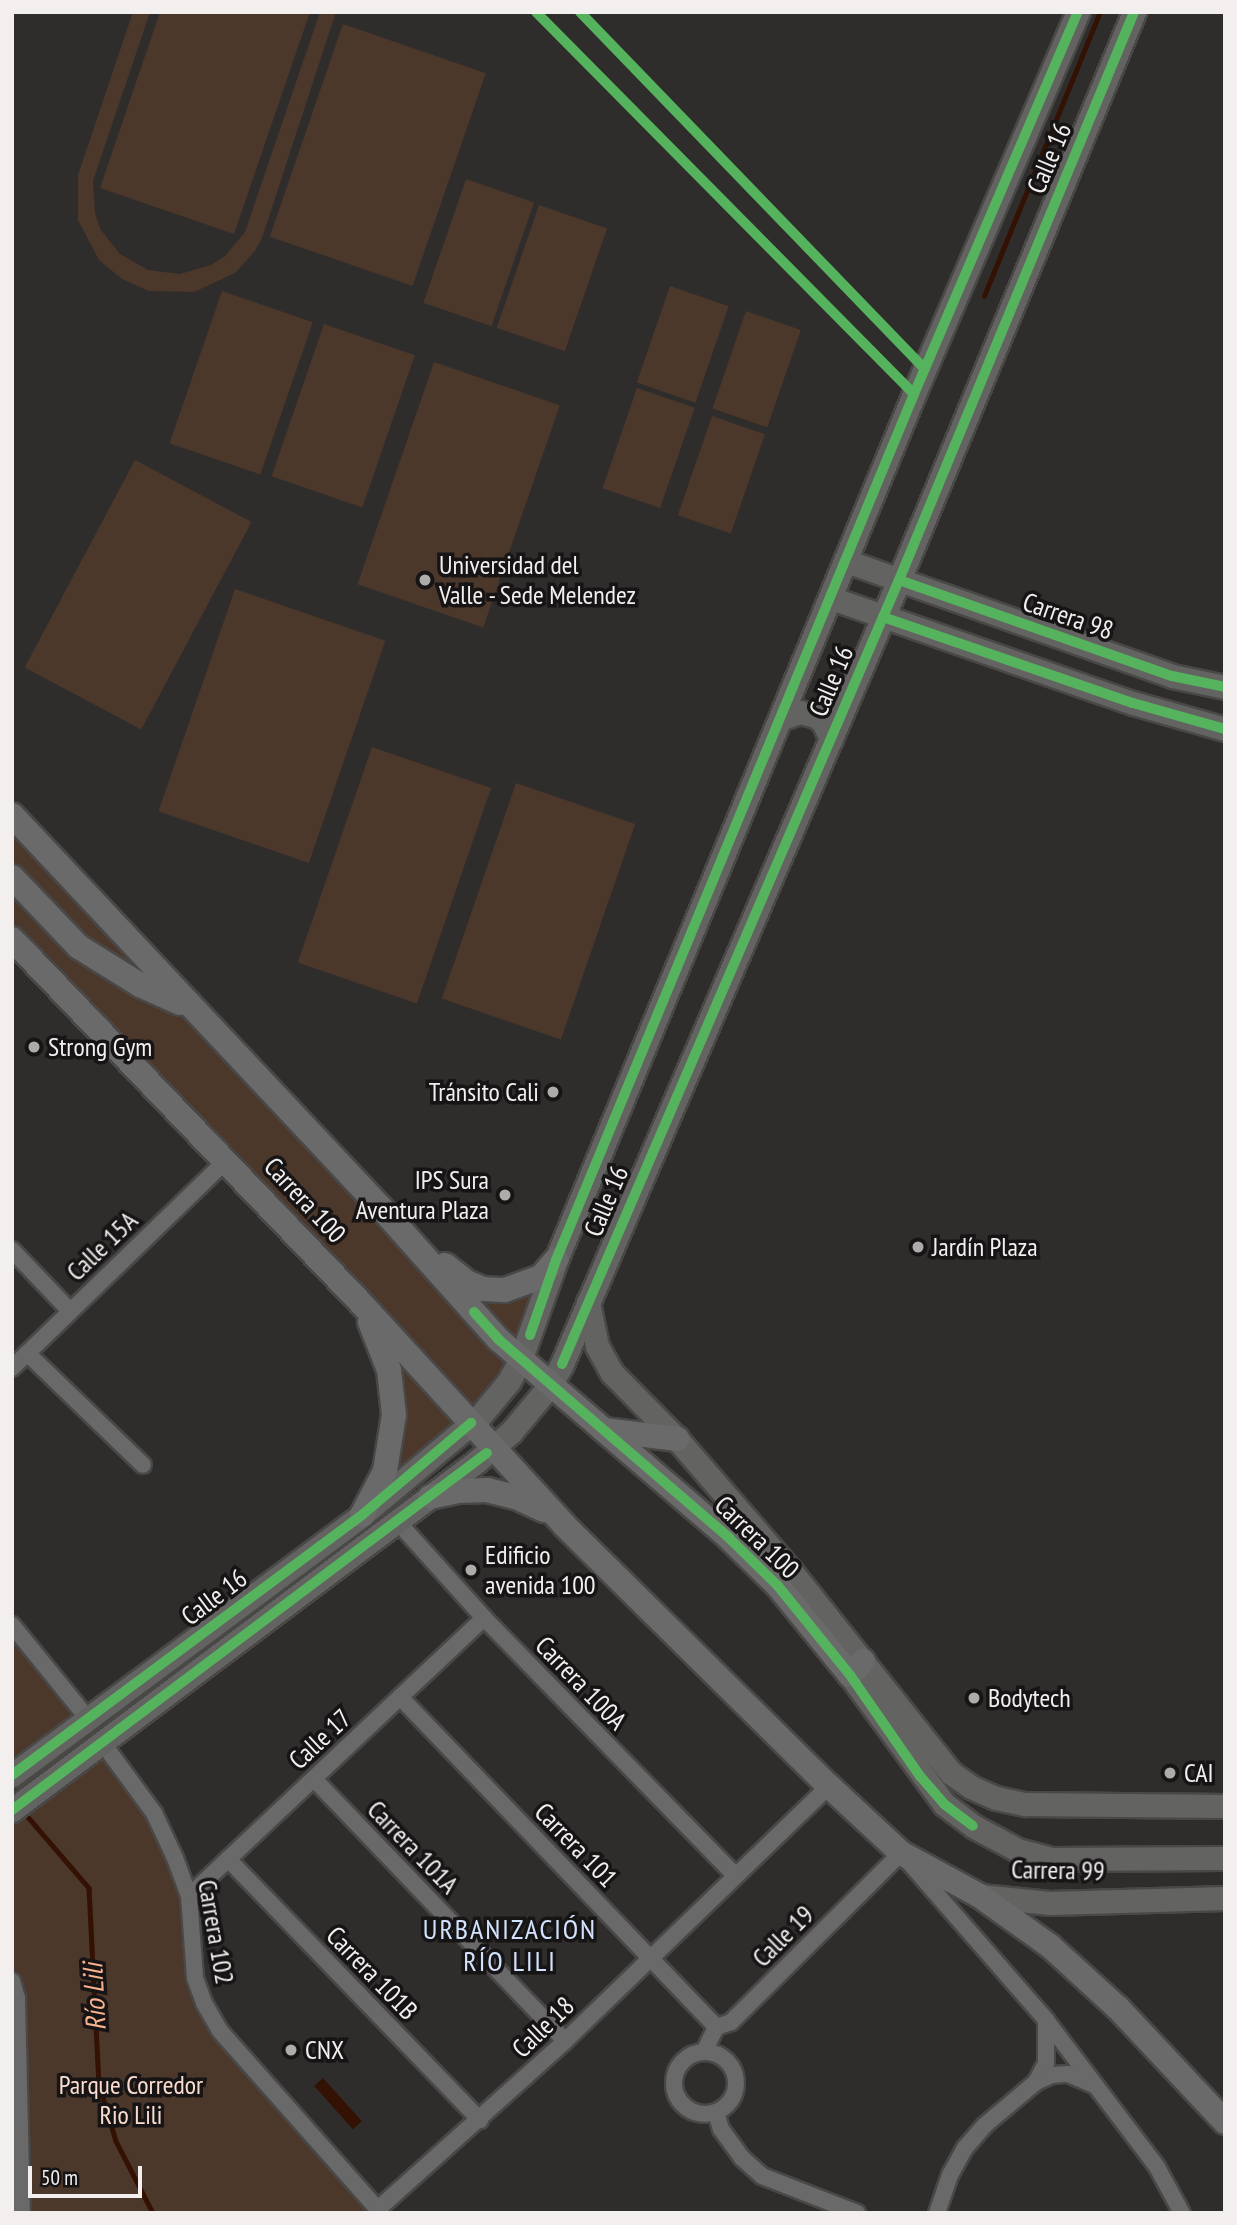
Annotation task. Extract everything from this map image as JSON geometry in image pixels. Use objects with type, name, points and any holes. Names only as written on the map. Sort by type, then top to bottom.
[{"type":"main road","name":"Carrera 100","points":[[12,815],[381,1208],[490,1330],[729,1538],[857,1668]]},
{"type":"main road","points":[[12,877],[79,947],[140,985],[190,1007]]},
{"type":"main road","name":"Carrera 100","points":[[12,939],[362,1303],[565,1526],[829,1786],[901,1853]]},
{"type":"main road","points":[[381,1208],[453,1272],[483,1289],[505,1290],[527,1284],[541,1277],[556,1260]]},
{"type":"main road","points":[[362,1303],[389,1370],[394,1415],[385,1471],[362,1515]]},
{"type":"main road","points":[[604,1430],[677,1439]]},
{"type":"main road","points":[[430,1497],[468,1490],[506,1494],[542,1509],[565,1526]]},
{"type":"main road","name":"Carrera 99","points":[[901,1853],[980,1896]]},
{"type":"main road","points":[[980,1896],[1050,1946],[1086,1977],[1225,2123]]},
{"type":"street","name":"Calle 16","points":[[12,1775],[362,1515],[471,1423],[509,1381],[521,1358],[556,1260],[846,561],[1078,12]]},
{"type":"street","name":"Calle 16","points":[[12,1810],[430,1497],[493,1447],[536,1405],[551,1384],[899,580],[1134,12]]},
{"type":"street","name":"Carrera 98","points":[[846,561],[1172,676],[1225,687]]},
{"type":"street","points":[[831,598],[1133,704],[1225,729]]},
{"type":"street","points":[[1011,661],[999,649],[1001,638],[1007,632],[1020,632],[1052,642],[1061,638]]},
{"type":"street","points":[[783,718],[799,712],[816,716],[824,722],[831,739]]},
{"type":"street","name":"Calle 15A","points":[[12,1368],[227,1160]]},
{"type":"street","points":[[12,1250],[71,1311]]},
{"type":"street","name":"Carrera 100","points":[[588,1302],[597,1346],[612,1373],[677,1439],[790,1570],[944,1804],[973,1826],[1002,1842]]},
{"type":"street","points":[[27,1353],[143,1465]]},
{"type":"street","name":"Carrera 100A","points":[[397,1521],[484,1618],[735,1875]]},
{"type":"street","name":"Calle 17","points":[[189,1896],[484,1618]]},
{"type":"street","points":[[12,1625],[88,1719]]},
{"type":"street","name":"Carrera 100","points":[[857,1668],[951,1773],[971,1787],[996,1798],[1025,1804],[1225,1805]]},
{"type":"street","name":"Carrera 101","points":[[400,1697],[716,2027]]},
{"type":"street","name":"Carrera 102","points":[[102,1742],[154,1813],[189,1896],[195,1978],[204,2003],[220,2031],[379,2211]]},
{"type":"street","name":"Carrera 101A","points":[[314,1779],[565,2041]]},
{"type":"street","name":"Calle 18","points":[[379,2211],[565,2041],[829,1786]]},
{"type":"street","name":"Carrera 99","points":[[1002,1842],[1052,1859],[1225,1858]]},
{"type":"street","name":"Carrera 100","points":[[901,1853],[1046,2020],[1157,2167],[1182,2213]]},
{"type":"street","name":"Calle 19","points":[[716,2027],[732,2022],[901,1853]]},
{"type":"street","name":"Carrera 101B","points":[[229,1859],[480,2120]]},
{"type":"street","name":"Carrera 99","points":[[980,1896],[1050,1903],[1225,1898]]},
{"type":"street","points":[[12,1980],[17,1998],[22,2213]]},
{"type":"street","points":[[1036,2082],[1046,2063],[1046,2020]]},
{"type":"street","points":[[704,2052],[716,2027]]},
{"type":"street","points":[[704,2052],[727,2062],[735,2077],[734,2094],[716,2112],[695,2112],[685,2107],[674,2089],[677,2068],[693,2054],[704,2052]]},
{"type":"street","points":[[937,2213],[950,2175],[965,2148],[985,2125],[1036,2082],[1052,2075],[1069,2074],[1099,2088]]},
{"type":"street","points":[[716,2112],[721,2129],[761,2176],[857,2213]]},
{"type":"green space","points":[[133,12],[150,12],[93,181],[95,213],[100,229],[120,254],[148,270],[180,274],[211,265],[225,256],[245,232],[320,12],[336,12],[262,238],[255,251],[235,273],[194,292],[149,291],[122,279],[99,260],[78,220],[78,175]]},
{"type":"green space","points":[[160,12],[310,12],[234,234],[100,188]]},
{"type":"green space","points":[[343,24],[486,73],[413,286],[270,237]]},
{"type":"green space","points":[[466,179],[534,202],[491,326],[423,303]]},
{"type":"green space","points":[[539,205],[607,228],[565,351],[497,328]]},
{"type":"green space","points":[[670,286],[729,306],[695,403],[637,382]]},
{"type":"green space","points":[[222,291],[313,322],[260,474],[170,443]]},
{"type":"green space","points":[[746,311],[801,330],[767,427],[712,408]]},
{"type":"green space","points":[[324,324],[415,355],[362,507],[272,476]]},
{"type":"green space","points":[[434,362],[560,405],[483,627],[357,584]]},
{"type":"green space","points":[[637,388],[695,408],[660,508],[602,488]]},
{"type":"green space","points":[[712,416],[765,434],[731,534],[678,515]]},
{"type":"green space","points":[[135,460],[252,522],[141,729],[25,667]]},
{"type":"green space","points":[[235,589],[385,641],[309,863],[158,811]]},
{"type":"green space","points":[[372,747],[491,788],[417,1004],[298,963]]},
{"type":"green space","points":[[516,783],[635,824],[561,1040],[442,999]]},
{"type":"green space","points":[[12,815],[346,1170],[468,1283],[541,1277],[509,1381],[362,1515],[394,1415],[362,1303],[12,939]]},
{"type":"green space","points":[[12,1625],[88,1719],[12,1775]]},
{"type":"green space","name":"Parque Corredor Rio Lili","points":[[102,1742],[175,1858],[204,2003],[381,2213],[22,2213],[12,1981],[12,1810]]},
{"type":"shaded area","points":[[323,2078],[362,2121],[353,2129],[314,2086]]},
{"type":"waterway","points":[[984,296],[1100,12]]},
{"type":"waterway","name":"Río Lili","points":[[22,1810],[89,1888],[99,2084],[116,2141],[153,2213]]},
{"type":"cycle path","points":[[536,12],[914,394]]},
{"type":"cycle path","points":[[580,12],[925,369]]},
{"type":"cycle path","points":[[530,1335],[556,1260],[914,394],[1078,12]]},
{"type":"cycle path","points":[[562,1364],[899,580],[1134,12]]},
{"type":"cycle path","points":[[899,580],[1172,676],[1225,687]]},
{"type":"cycle path","points":[[883,617],[1133,703],[1225,729]]},
{"type":"cycle path","points":[[474,1312],[498,1339],[729,1538],[778,1586],[850,1675],[920,1776],[944,1804],[973,1826]]},
{"type":"cycle path","points":[[12,1775],[362,1515],[471,1423]]},
{"type":"cycle path","points":[[12,1810],[487,1453]]},
{"type":"place","name":"Universidad del Valle - Sede Melendez","points":[[425,580]]},
{"type":"place","name":"Strong Gym","points":[[34,1047]]},
{"type":"place","name":"Tránsito Cali","points":[[553,1092]]},
{"type":"place","name":"IPS Sura Aventura Plaza","points":[[505,1195]]},
{"type":"place","name":"Jardín Plaza","points":[[918,1247]]},
{"type":"place","name":"Edificio avenida 100","points":[[471,1570]]},
{"type":"place","name":"Bodytech","points":[[974,1698]]},
{"type":"place","name":"CAI","points":[[1170,1773]]},
{"type":"place","name":"CNX","points":[[291,2050]]},
{"type":"district","name":"URBANIZACIÓN RÍO LILI","points":[[510,1945]]}]
